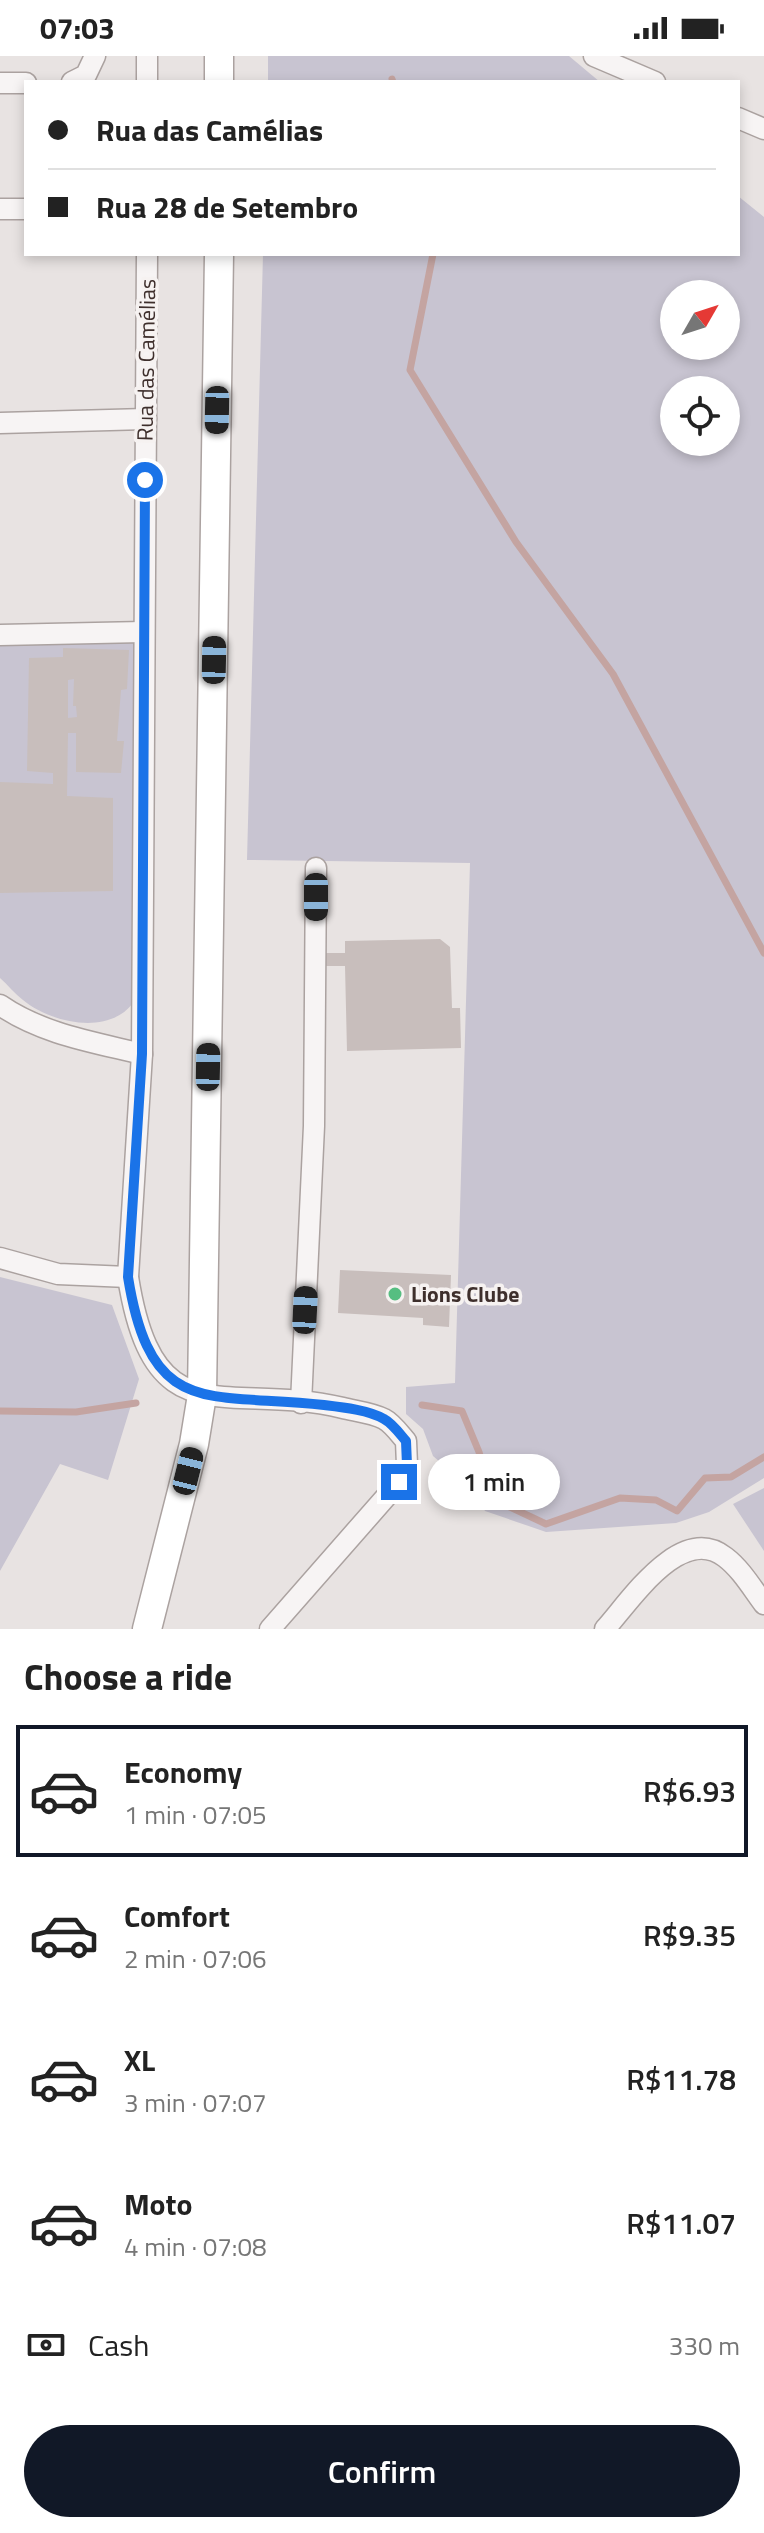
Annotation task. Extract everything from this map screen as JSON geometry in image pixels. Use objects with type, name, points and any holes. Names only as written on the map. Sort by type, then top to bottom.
[{"type":"main road","points":[[219,56],[219,80]]},
{"type":"main road","points":[[147,1629],[194,1444],[202,1395],[219,256]]},
{"type":"street","points":[[76,80],[86,75],[95,56]]},
{"type":"street","points":[[147,56],[147,80]]},
{"type":"street","points":[[594,56],[650,80]]},
{"type":"street","points":[[0,83],[24,83]]},
{"type":"street","points":[[740,119],[764,129]]},
{"type":"street","points":[[0,209],[24,209]]},
{"type":"street","name":"Rua das Camélias","points":[[147,256],[142,1054],[128,1277],[141,1333],[157,1365],[179,1386],[202,1395]]},
{"type":"street","points":[[0,423],[146,419]]},
{"type":"street","points":[[0,635],[143,632]]},
{"type":"street","points":[[301,1403],[314,1126],[316,868]]},
{"type":"street","points":[[0,1005],[21,1019],[70,1037],[142,1054]]},
{"type":"street","points":[[0,1258],[58,1274],[128,1277]]},
{"type":"street","points":[[202,1395],[335,1407],[384,1419],[406,1441],[407,1465],[399,1482],[270,1629]]},
{"type":"street","points":[[605,1629],[671,1557],[688,1549],[708,1548],[724,1556],[764,1604]]},
{"type":"shaded area","points":[[268,56],[569,56],[598,80],[268,80]]},
{"type":"shaded area","points":[[740,198],[764,217],[764,1478],[709,1512],[676,1523],[546,1532],[485,1511],[474,1491],[433,1456],[423,1429],[406,1414],[406,1387],[455,1383],[470,863],[247,860],[263,256],[740,256]]},
{"type":"shaded area","points":[[0,639],[133,641],[136,645],[133,1003],[109,1020],[79,1022],[48,1015],[23,1000],[0,978]]},
{"type":"shaded area","points":[[0,1277],[112,1305],[139,1379],[108,1480],[60,1464],[0,1571]]},
{"type":"shaded area","points":[[764,1488],[764,1551],[733,1504]]},
{"type":"building","points":[[63,648],[129,650],[127,689],[121,690],[117,741],[124,741],[121,773],[76,772],[76,733],[68,733],[67,796],[113,798],[113,891],[0,893],[0,782],[53,784],[53,773],[27,771],[29,658],[63,657]],"holes":[[[74,679],[73,706],[76,706],[77,717],[68,718],[68,680]]]},
{"type":"building","points":[[440,939],[450,947],[452,1008],[460,1008],[461,1048],[347,1051],[345,966],[323,966],[322,953],[345,953],[345,941]]},
{"type":"building","name":"Lions Clube","points":[[340,1270],[451,1275],[449,1327],[423,1325],[423,1318],[338,1313]]},
{"type":"waterway","points":[[433,256],[410,370],[516,542],[613,674],[764,953]]},
{"type":"waterway","points":[[0,1411],[76,1412],[136,1403]]},
{"type":"waterway","points":[[422,1405],[462,1411],[479,1452],[493,1499],[546,1524],[620,1498],[656,1500],[677,1511],[705,1478],[731,1477],[764,1457]]},
{"type":"place","name":"Lions Clube","points":[[395,1294]]},
{"type":"route","points":[[145,480],[142,1054],[128,1277],[133,1303],[141,1333],[157,1365],[179,1386],[202,1395],[335,1407],[384,1419],[406,1441],[407,1465],[399,1482]]}]
